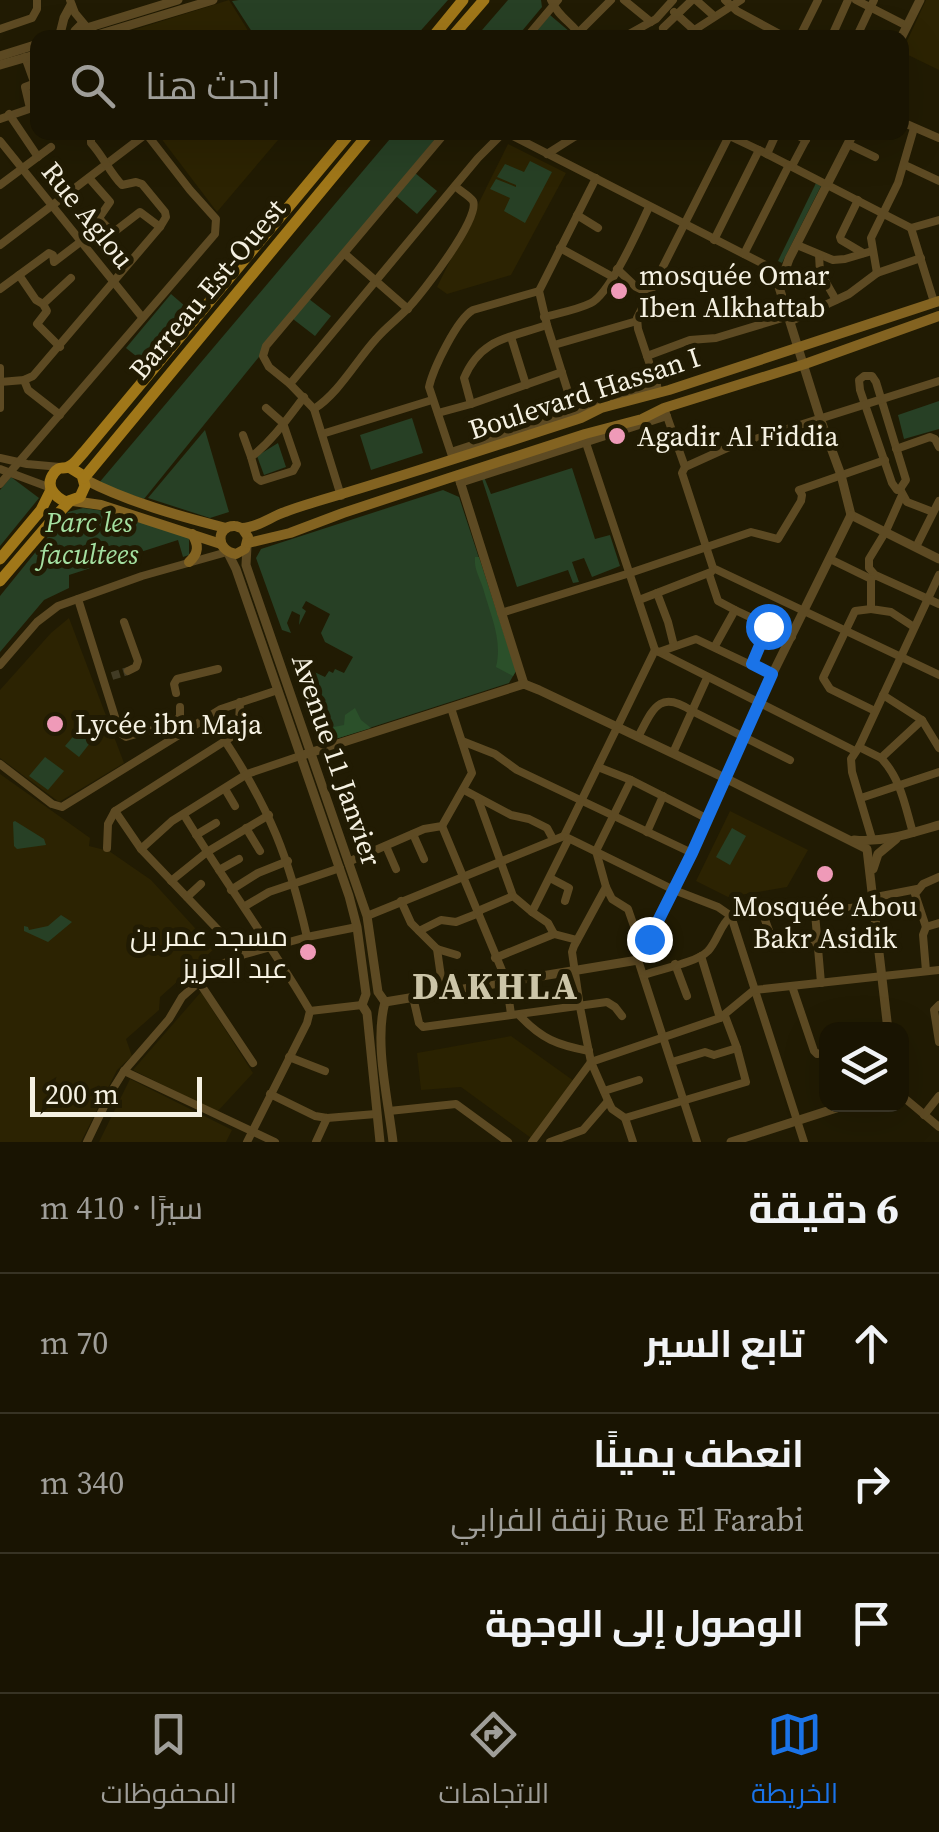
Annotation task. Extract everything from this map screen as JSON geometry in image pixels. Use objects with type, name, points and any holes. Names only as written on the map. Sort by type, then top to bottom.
[{"type":"main road","points":[[439,30],[464,0]]},
{"type":"main road","points":[[458,30],[484,0]]},
{"type":"main road","name":"Barreau Est-Ouest","points":[[66,467],[98,436],[345,140]]},
{"type":"main road","name":"Barreau Est-Ouest","points":[[84,479],[363,140]]},
{"type":"main road","name":"Boulevard Hassan I","points":[[242,528],[452,456],[581,418],[658,389],[799,348],[936,297]]},
{"type":"main road","name":"Boulevard Hassan I","points":[[248,545],[459,479],[586,434],[666,412],[939,316]]},
{"type":"main road","points":[[0,559],[41,510],[54,473],[66,467],[80,472],[84,492],[0,582]]},
{"type":"main road","points":[[51,489],[57,498],[100,505],[240,554],[248,545],[248,535],[242,528],[192,520],[84,479]]},
{"type":"main road","points":[[224,549],[220,536],[226,528]]},
{"type":"main road","points":[[189,562],[198,548],[191,534]]},
{"type":"street","points":[[0,29],[32,18],[38,9],[37,0]]},
{"type":"street","points":[[90,30],[178,0]]},
{"type":"street","points":[[92,30],[212,0]]},
{"type":"street","points":[[585,30],[612,0]]},
{"type":"street","points":[[624,0],[654,19],[663,30]]},
{"type":"street","points":[[655,0],[668,5],[694,30],[729,2],[742,0]]},
{"type":"street","points":[[668,30],[694,0],[714,16]]},
{"type":"street","points":[[803,30],[818,0]]},
{"type":"street","points":[[835,30],[848,0]]},
{"type":"street","points":[[856,0],[872,4],[907,26]]},
{"type":"street","points":[[905,30],[920,0]]},
{"type":"street","points":[[70,2],[83,30]]},
{"type":"street","points":[[61,30],[70,2]]},
{"type":"street","points":[[554,2],[558,14],[576,30]]},
{"type":"street","points":[[532,30],[554,2]]},
{"type":"street","points":[[729,2],[773,30]]},
{"type":"street","points":[[860,30],[872,4]]},
{"type":"street","points":[[635,30],[668,5]]},
{"type":"street","points":[[0,56],[30,47]]},
{"type":"street","points":[[0,65],[30,56]]},
{"type":"street","points":[[25,58],[30,69]]},
{"type":"street","points":[[30,108],[4,116],[38,157]]},
{"type":"street","points":[[909,126],[939,138]]},
{"type":"street","points":[[877,273],[868,252],[871,238],[898,183],[914,128]]},
{"type":"street","points":[[1,382],[34,376],[166,217],[142,184],[122,185],[91,140]]},
{"type":"street","points":[[0,245],[137,140]]},
{"type":"street","points":[[0,484],[5,470],[60,416],[215,234],[216,219],[151,140]]},
{"type":"street","points":[[341,496],[314,409],[263,356],[266,346],[439,140]]},
{"type":"street","points":[[290,384],[497,140]]},
{"type":"street","points":[[520,140],[783,274]]},
{"type":"street","points":[[547,154],[569,140]]},
{"type":"street","points":[[539,291],[466,314],[458,324],[430,382],[429,392],[452,456],[574,412],[658,389],[636,322],[724,140]]},
{"type":"street","points":[[739,140],[912,228],[939,220]]},
{"type":"street","points":[[714,240],[771,140]]},
{"type":"street","points":[[744,254],[806,140]]},
{"type":"street","points":[[638,960],[851,515],[779,287],[850,140]]},
{"type":"street","points":[[848,144],[875,157]]},
{"type":"street","name":"Rue Aglou","points":[[2,146],[142,316]]},
{"type":"street","points":[[0,185],[51,146]]},
{"type":"street","points":[[905,165],[939,181]]},
{"type":"street","points":[[89,178],[110,202],[98,218],[114,232],[141,212],[160,227]]},
{"type":"street","points":[[574,412],[539,291],[596,178]]},
{"type":"street","points":[[314,409],[377,336],[408,309],[458,241],[470,220],[473,202],[455,186]]},
{"type":"street","points":[[858,200],[840,237],[868,252]]},
{"type":"street","points":[[471,404],[464,378],[484,347],[600,297],[649,207]]},
{"type":"street","points":[[577,215],[598,228]]},
{"type":"street","points":[[54,262],[104,224]]},
{"type":"street","points":[[912,228],[936,297]]},
{"type":"street","points":[[797,245],[838,260],[868,252]]},
{"type":"street","points":[[560,248],[650,294]]},
{"type":"street","points":[[0,289],[49,252],[68,281],[42,304]]},
{"type":"street","points":[[345,254],[408,309]]},
{"type":"street","points":[[819,255],[820,272],[836,300]]},
{"type":"street","points":[[647,356],[690,340],[716,338],[790,318],[836,300],[877,273],[920,258]]},
{"type":"street","points":[[19,275],[46,314],[37,324],[60,346]]},
{"type":"street","points":[[554,345],[636,322]]},
{"type":"street","points":[[512,337],[526,384]]},
{"type":"street","points":[[0,368],[0,408]]},
{"type":"street","points":[[438,413],[562,372]]},
{"type":"street","points":[[871,610],[873,577],[869,558],[886,531],[901,492],[906,480],[875,379],[864,376],[859,384],[894,487],[901,492],[907,502],[934,512]]},
{"type":"street","points":[[24,380],[28,390],[60,416]]},
{"type":"street","points":[[685,466],[820,418],[939,382]]},
{"type":"street","points":[[251,457],[304,398]]},
{"type":"street","points":[[322,434],[432,400]]},
{"type":"street","points":[[243,435],[261,481],[295,469],[297,462],[283,423],[266,408]]},
{"type":"street","points":[[524,684],[459,479],[586,443],[666,412],[708,547],[718,601],[792,638]]},
{"type":"street","points":[[896,449],[930,437],[936,439],[939,447]]},
{"type":"street","points":[[586,443],[657,651],[759,704],[881,758],[899,785],[913,833]]},
{"type":"street","points":[[0,458],[66,467]]},
{"type":"street","points":[[501,612],[630,574],[751,532],[778,540],[801,500],[799,490],[885,460]]},
{"type":"street","points":[[5,470],[51,489]]},
{"type":"street","points":[[916,547],[939,501]]},
{"type":"street","points":[[851,515],[939,558]]},
{"type":"street","name":"Avenue 11 Janvier","points":[[248,545],[246,565],[305,755],[344,865],[367,916],[378,992]]},
{"type":"street","points":[[0,666],[43,617],[58,606],[224,549]]},
{"type":"street","name":"Avenue 11 Janvier","points":[[224,549],[236,568],[305,755]]},
{"type":"street","points":[[830,559],[939,604]]},
{"type":"street","points":[[639,600],[711,571],[939,675]]},
{"type":"street","points":[[887,1022],[871,902],[873,846],[851,764],[939,574]]},
{"type":"street","points":[[657,593],[674,646]]},
{"type":"street","points":[[78,598],[108,677],[122,736],[175,723],[180,707]]},
{"type":"street","points":[[874,712],[830,689],[824,676],[856,609],[892,612],[914,627]]},
{"type":"street","points":[[715,646],[734,610]]},
{"type":"street","points":[[124,622],[138,662],[136,668],[128,671]]},
{"type":"street","points":[[752,664],[768,626]]},
{"type":"street","points":[[532,912],[616,728],[657,651],[696,639],[772,674]]},
{"type":"street","points":[[176,693],[177,680],[218,669]]},
{"type":"street","points":[[672,753],[707,678]]},
{"type":"street","points":[[141,848],[166,826],[248,774],[524,684],[847,839],[873,846],[939,825]]},
{"type":"street","points":[[0,764],[52,804],[62,807],[221,708],[278,690]]},
{"type":"street","points":[[883,695],[922,720],[939,748]]},
{"type":"street","points":[[638,737],[652,712],[666,701],[675,701],[790,760]]},
{"type":"street","points":[[107,848],[108,824],[115,810],[236,732],[240,702]]},
{"type":"street","points":[[442,826],[472,771],[451,708]]},
{"type":"street","points":[[881,758],[922,720]]},
{"type":"street","points":[[934,738],[939,728]]},
{"type":"street","points":[[225,741],[269,814],[288,860],[307,937]]},
{"type":"street","points":[[462,741],[692,853]]},
{"type":"street","points":[[598,767],[708,819]]},
{"type":"street","points":[[861,798],[939,772]]},
{"type":"street","points":[[631,780],[596,850],[612,898],[628,909],[634,930],[649,939]]},
{"type":"street","points":[[225,789],[236,806]]},
{"type":"street","points":[[464,790],[547,828],[553,840]]},
{"type":"street","points":[[647,832],[663,796]]},
{"type":"street","points":[[478,799],[512,896],[548,924],[554,934]]},
{"type":"street","points":[[115,810],[141,848],[242,955]]},
{"type":"street","points":[[184,814],[310,1011],[247,1142]]},
{"type":"street","points":[[171,881],[207,852],[269,814]]},
{"type":"street","points":[[196,835],[216,824]]},
{"type":"street","points":[[247,905],[269,892],[442,826]]},
{"type":"street","points":[[442,826],[506,980],[516,1015],[554,1043],[588,1051]]},
{"type":"street","points":[[246,828],[260,850]]},
{"type":"street","points":[[413,834],[424,859]]},
{"type":"street","points":[[367,916],[499,861],[566,838],[718,907],[731,916],[804,1142]]},
{"type":"street","points":[[386,846],[396,869]]},
{"type":"street","points":[[219,870],[239,859]]},
{"type":"street","points":[[231,890],[258,872],[288,860]]},
{"type":"street","name":"Avenue 11 Janvier","points":[[344,865],[358,927],[366,994]]},
{"type":"street","points":[[550,878],[569,888],[564,902]]},
{"type":"street","points":[[644,974],[701,956],[731,916],[786,902],[815,913],[871,902],[917,889],[939,878]]},
{"type":"street","points":[[187,898],[202,884]]},
{"type":"street","points":[[606,887],[572,952],[591,1062],[612,1109],[625,1118],[633,1142]]},
{"type":"street","points":[[917,889],[915,900],[926,927],[926,971]]},
{"type":"street","points":[[419,931],[442,920],[456,922],[512,896]]},
{"type":"street","points":[[201,912],[212,902]]},
{"type":"street","points":[[401,902],[419,931],[438,948],[458,955]]},
{"type":"street","points":[[761,909],[775,947],[816,942]]},
{"type":"street","points":[[815,913],[821,982]]},
{"type":"street","points":[[926,927],[939,923]]},
{"type":"street","points":[[87,1142],[124,1071],[164,1026],[182,997],[199,982],[225,962],[242,955],[358,927]]},
{"type":"street","points":[[495,958],[554,934],[577,940]]},
{"type":"street","points":[[438,948],[443,991]]},
{"type":"street","points":[[625,1118],[746,1082],[701,956]]},
{"type":"street","points":[[310,1011],[364,1009],[376,1014],[383,1007],[412,997],[638,960]]},
{"type":"street","points":[[638,960],[697,1142]]},
{"type":"street","points":[[676,964],[687,996]]},
{"type":"street","points":[[540,1141],[591,1062],[723,1017],[754,990],[939,970]]},
{"type":"street","points":[[199,982],[252,1063]]},
{"type":"street","points":[[792,986],[814,1050],[819,1054]]},
{"type":"street","points":[[380,1142],[364,1009],[366,994],[372,991],[378,992],[383,1007],[383,1064],[393,1142]]},
{"type":"street","points":[[412,997],[422,1027],[607,1002],[622,1016]]},
{"type":"street","points":[[939,1005],[934,1010],[939,1042]]},
{"type":"street","points":[[672,1062],[737,1048]]},
{"type":"street","points":[[289,1057],[325,1071]]},
{"type":"street","points":[[124,1071],[275,1142]]},
{"type":"street","points":[[604,1091],[639,1080]]},
{"type":"street","points":[[270,1094],[315,1116],[376,1114]]},
{"type":"street","points":[[924,1115],[939,1096]]},
{"type":"street","points":[[540,1141],[584,1130],[608,1102]]},
{"type":"street","points":[[909,1102],[939,1127]]},
{"type":"street","points":[[389,1111],[456,1104],[508,1142]]},
{"type":"street","points":[[731,1142],[824,1112]]},
{"type":"street","points":[[316,1142],[327,1118]]},
{"type":"shaded area","points":[[229,0],[248,30],[133,30]]},
{"type":"shaded area","points":[[926,0],[939,0],[939,70],[909,55],[909,37]]},
{"type":"shaded area","points":[[162,140],[278,140],[217,212]]},
{"type":"shaded area","points":[[508,144],[566,173],[511,275],[447,294],[437,287]]},
{"type":"shaded area","name":"Lycée ibn Maja","points":[[69,618],[124,763],[59,802],[0,758],[0,690]]},
{"type":"shaded area","points":[[0,774],[90,838],[89,846],[109,851],[151,880],[214,949],[160,997],[159,1010],[126,1039],[132,1056],[117,1070],[81,1142],[0,1142]]},
{"type":"shaded area","points":[[730,811],[808,850],[787,887],[728,897],[696,881]]},
{"type":"shaded area","points":[[130,1079],[232,1130],[226,1142],[99,1142]]},
{"type":"green space","points":[[448,0],[421,30],[251,30],[232,1]]},
{"type":"green space","points":[[508,0],[541,0],[542,7],[523,30],[482,30]]},
{"type":"green space","points":[[550,15],[568,30],[538,30]]},
{"type":"green space","points":[[389,140],[434,140],[144,499],[98,484]]},
{"type":"green space","points":[[530,161],[552,172],[525,223],[504,211],[510,198],[490,189],[496,179],[516,187],[497,177],[505,164],[524,172]]},
{"type":"green space","points":[[415,173],[437,191],[417,214],[396,196]]},
{"type":"green space","points":[[816,183],[821,186],[782,263],[778,261]]},
{"type":"green space","points":[[171,294],[186,307],[141,360],[126,348]]},
{"type":"green space","points":[[309,299],[331,316],[315,336],[293,319]]},
{"type":"green space","points":[[939,401],[939,429],[904,439],[898,415]]},
{"type":"green space","points":[[412,418],[423,453],[371,470],[360,435]]},
{"type":"green space","points":[[205,430],[229,512],[210,518],[148,498]]},
{"type":"green space","points":[[278,443],[286,467],[264,475],[257,456]]},
{"type":"green space","points":[[572,468],[595,539],[610,535],[620,566],[592,577],[584,558],[572,562],[579,582],[573,583],[568,570],[517,587],[482,479],[491,494]]},
{"type":"green space","points":[[11,477],[39,498],[0,546],[0,490]]},
{"type":"green space","points":[[443,490],[459,497],[516,671],[509,683],[332,740],[318,732],[297,673],[305,657],[312,663],[310,670],[325,677],[335,669],[344,673],[353,657],[325,642],[321,633],[330,614],[306,601],[299,625],[300,615],[292,611],[287,623],[291,633],[282,630],[256,558],[261,549]]},
{"type":"green space","name":"Parc les facultees","points":[[83,508],[126,514],[189,537],[189,555],[183,557],[178,540],[69,575],[69,588],[44,600],[0,652],[0,596],[68,512]]},
{"type":"green space","points":[[475,557],[479,557],[516,671],[513,676],[496,667],[497,637]]},
{"type":"green space","points":[[355,708],[371,728],[332,740],[327,738],[334,727],[344,725],[345,715]]},
{"type":"green space","points":[[88,719],[101,729],[79,757],[65,746]]},
{"type":"green space","points":[[45,757],[64,771],[48,790],[29,776]]},
{"type":"green space","points":[[15,821],[44,839],[46,845],[17,849]]},
{"type":"green space","points":[[732,828],[746,836],[730,865],[716,857]]},
{"type":"green space","points":[[61,915],[72,922],[48,942],[24,931],[24,926],[29,930],[48,926]]},
{"type":"sand","points":[[201,992],[253,1073],[217,1112],[133,1070]]},
{"type":"sand","points":[[511,1036],[574,1081],[531,1138],[461,1087],[421,1090],[417,1053]]},
{"type":"tunnel","points":[[112,676],[128,671]]},
{"type":"place","name":"mosquée Omar Iben Alkhattab","points":[[619,291]]},
{"type":"place","name":"Agadir Al Fiddia","points":[[617,436]]},
{"type":"place","name":"Lycée ibn Maja","points":[[55,724]]},
{"type":"place","name":"Mosquée Abou Bakr Asidik","points":[[825,874]]},
{"type":"place","name":"مسجد عمر بن عبد العزيز","points":[[308,952]]},
{"type":"district","name":"DAKHLA","points":[[496,986]]},
{"type":"route","points":[[649,939],[727,779],[772,674],[752,664],[768,626]]}]
